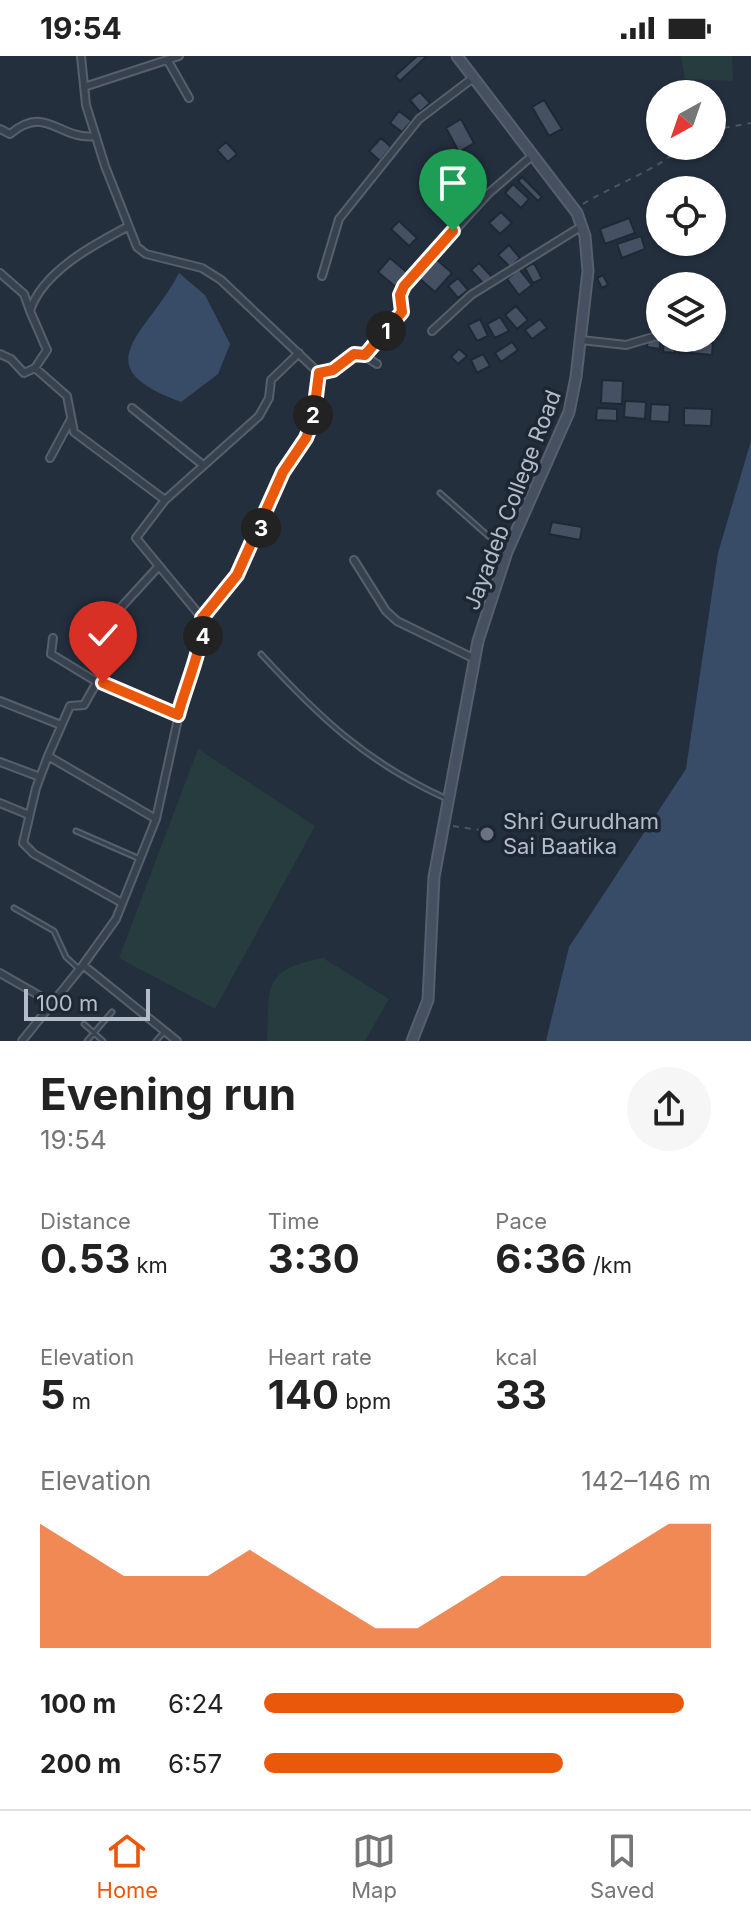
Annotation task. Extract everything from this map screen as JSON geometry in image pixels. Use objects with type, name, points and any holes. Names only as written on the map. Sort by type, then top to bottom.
[{"type":"street","points":[[81,56],[84,87],[96,136],[127,227],[137,247],[146,254],[202,268],[221,280],[319,373]]},
{"type":"street","points":[[84,87],[179,56]]},
{"type":"street","name":"Jayadeb College Road","points":[[412,1041],[428,1000],[434,877],[475,659],[507,552],[569,412],[588,271],[582,226],[575,210],[457,56]]},
{"type":"street","points":[[168,61],[189,98]]},
{"type":"street","points":[[322,276],[339,219],[419,119],[473,78]]},
{"type":"street","points":[[0,129],[10,134],[22,124],[38,120],[77,137],[96,136]]},
{"type":"street","points":[[365,355],[402,312],[400,295],[404,286],[489,193],[533,155]]},
{"type":"street","points":[[432,331],[471,295],[582,226]]},
{"type":"street","points":[[30,311],[34,298],[78,256],[127,227]]},
{"type":"street","points":[[0,273],[24,294],[47,350],[35,368],[24,373],[11,359],[0,354]]},
{"type":"street","points":[[581,340],[626,345],[646,339]]},
{"type":"street","points":[[22,1041],[102,941],[122,903],[156,819],[187,678],[204,634],[202,618],[136,538],[165,500],[265,409],[271,380],[299,353]]},
{"type":"street","points":[[319,373],[333,370],[354,354],[365,355],[377,364]]},
{"type":"street","points":[[35,368],[67,396],[74,432],[165,500]]},
{"type":"street","points":[[202,618],[237,575],[283,472],[306,438],[313,420],[319,373]]},
{"type":"street","points":[[132,408],[203,465]]},
{"type":"street","points":[[50,458],[71,419]]},
{"type":"street","points":[[354,560],[386,611],[397,621],[419,635],[475,659]]},
{"type":"street","points":[[93,638],[159,566]]},
{"type":"street","points":[[53,638],[51,654],[97,682],[178,715]]},
{"type":"street","points":[[97,682],[84,705],[70,706],[61,725],[40,777],[23,843],[26,849],[122,903]]},
{"type":"street","points":[[0,701],[61,725]]},
{"type":"street","points":[[48,756],[156,819]]},
{"type":"street","points":[[0,762],[40,777]]},
{"type":"street","points":[[0,803],[29,815]]},
{"type":"street","points":[[82,967],[177,1041]]},
{"type":"street","points":[[0,973],[54,1004]]},
{"type":"lane","points":[[440,493],[507,552]]},
{"type":"lane","points":[[261,654],[301,697],[373,761],[449,799]]},
{"type":"lane","points":[[76,831],[140,859]]},
{"type":"lane","points":[[14,908],[54,931],[59,948],[82,967]]},
{"type":"lane","points":[[87,1041],[112,1012]]},
{"type":"lane","points":[[84,1024],[103,1041]]},
{"type":"lane","points":[[156,1041],[165,1031]]},
{"type":"path","points":[[726,127],[751,123]]},
{"type":"path","points":[[575,210],[628,178],[668,160]]},
{"type":"path","points":[[444,825],[486,831]]},
{"type":"green space","points":[[681,56],[732,56],[733,81],[685,79]]},
{"type":"green space","points":[[198,749],[315,826],[215,1009],[119,958]]},
{"type":"green space","points":[[323,958],[389,999],[365,1041],[267,1041],[270,994],[279,975],[289,968]]},
{"type":"water","points":[[179,273],[205,295],[230,344],[218,374],[181,402],[151,389],[134,375],[128,362],[139,332]]},
{"type":"water","points":[[751,441],[751,1041],[546,1041],[569,947],[686,769],[718,553]]},
{"type":"building","points":[[417,56],[427,56],[400,81],[395,76]]},
{"type":"building","points":[[420,92],[430,103],[420,112],[410,100]]},
{"type":"building","points":[[544,100],[562,129],[549,136],[532,107]]},
{"type":"building","points":[[399,111],[412,121],[402,132],[390,123]]},
{"type":"building","points":[[461,119],[474,143],[459,152],[446,128]]},
{"type":"building","points":[[381,138],[391,147],[380,161],[369,151]]},
{"type":"building","points":[[226,142],[237,154],[228,162],[217,150]]},
{"type":"building","points":[[478,173],[487,184],[473,195],[465,185]]},
{"type":"building","points":[[522,177],[542,197],[538,201],[518,181]]},
{"type":"building","points":[[513,184],[529,199],[521,208],[505,193]]},
{"type":"building","points":[[501,212],[512,223],[500,234],[489,223]]},
{"type":"building","points":[[629,218],[635,233],[605,244],[600,229]]},
{"type":"building","points":[[399,221],[417,238],[409,246],[391,229]]},
{"type":"building","points":[[641,236],[645,249],[622,258],[617,244]]},
{"type":"building","points":[[509,245],[520,258],[510,267],[498,255]]},
{"type":"building","points":[[390,258],[409,274],[397,288],[378,272]]},
{"type":"building","points":[[436,259],[452,273],[435,292],[419,278]]},
{"type":"building","points":[[479,263],[492,277],[484,284],[471,270]]},
{"type":"building","points":[[534,263],[542,279],[533,283],[525,268]]},
{"type":"building","points":[[519,269],[532,285],[519,295],[507,279]]},
{"type":"building","points":[[603,275],[608,285],[602,288],[597,278]]},
{"type":"building","points":[[458,278],[468,290],[458,298],[448,286]]},
{"type":"building","points":[[516,306],[528,320],[517,329],[505,315]]},
{"type":"building","points":[[500,317],[509,331],[495,338],[487,324]]},
{"type":"building","points":[[480,319],[488,336],[477,341],[468,325]]},
{"type":"building","points":[[540,319],[547,328],[532,339],[525,330]]},
{"type":"building","points":[[512,342],[518,350],[501,362],[495,353]]},
{"type":"building","points":[[459,349],[467,356],[458,364],[451,357]]},
{"type":"building","points":[[692,352],[712,352],[712,355]]},
{"type":"building","points":[[483,354],[490,366],[477,373],[471,360]]},
{"type":"building","points":[[602,380],[623,381],[622,404],[601,403]]},
{"type":"building","points":[[625,401],[646,402],[645,419],[624,417]]},
{"type":"building","points":[[651,404],[670,405],[669,422],[650,421]]},
{"type":"building","points":[[597,408],[617,409],[617,421],[596,420]]},
{"type":"building","points":[[684,408],[712,409],[711,426],[684,425]]},
{"type":"building","points":[[552,522],[582,527],[580,540],[549,534]]},
{"type":"place","name":"Shri Gurudham Sai Baatika","points":[[487,834]]},
{"type":"route","points":[[103,683],[178,715],[187,678],[204,634],[202,618],[237,575],[283,472],[306,438],[313,420],[319,373],[333,370],[358,352],[365,355],[402,312],[400,295],[404,286],[453,231]]}]
